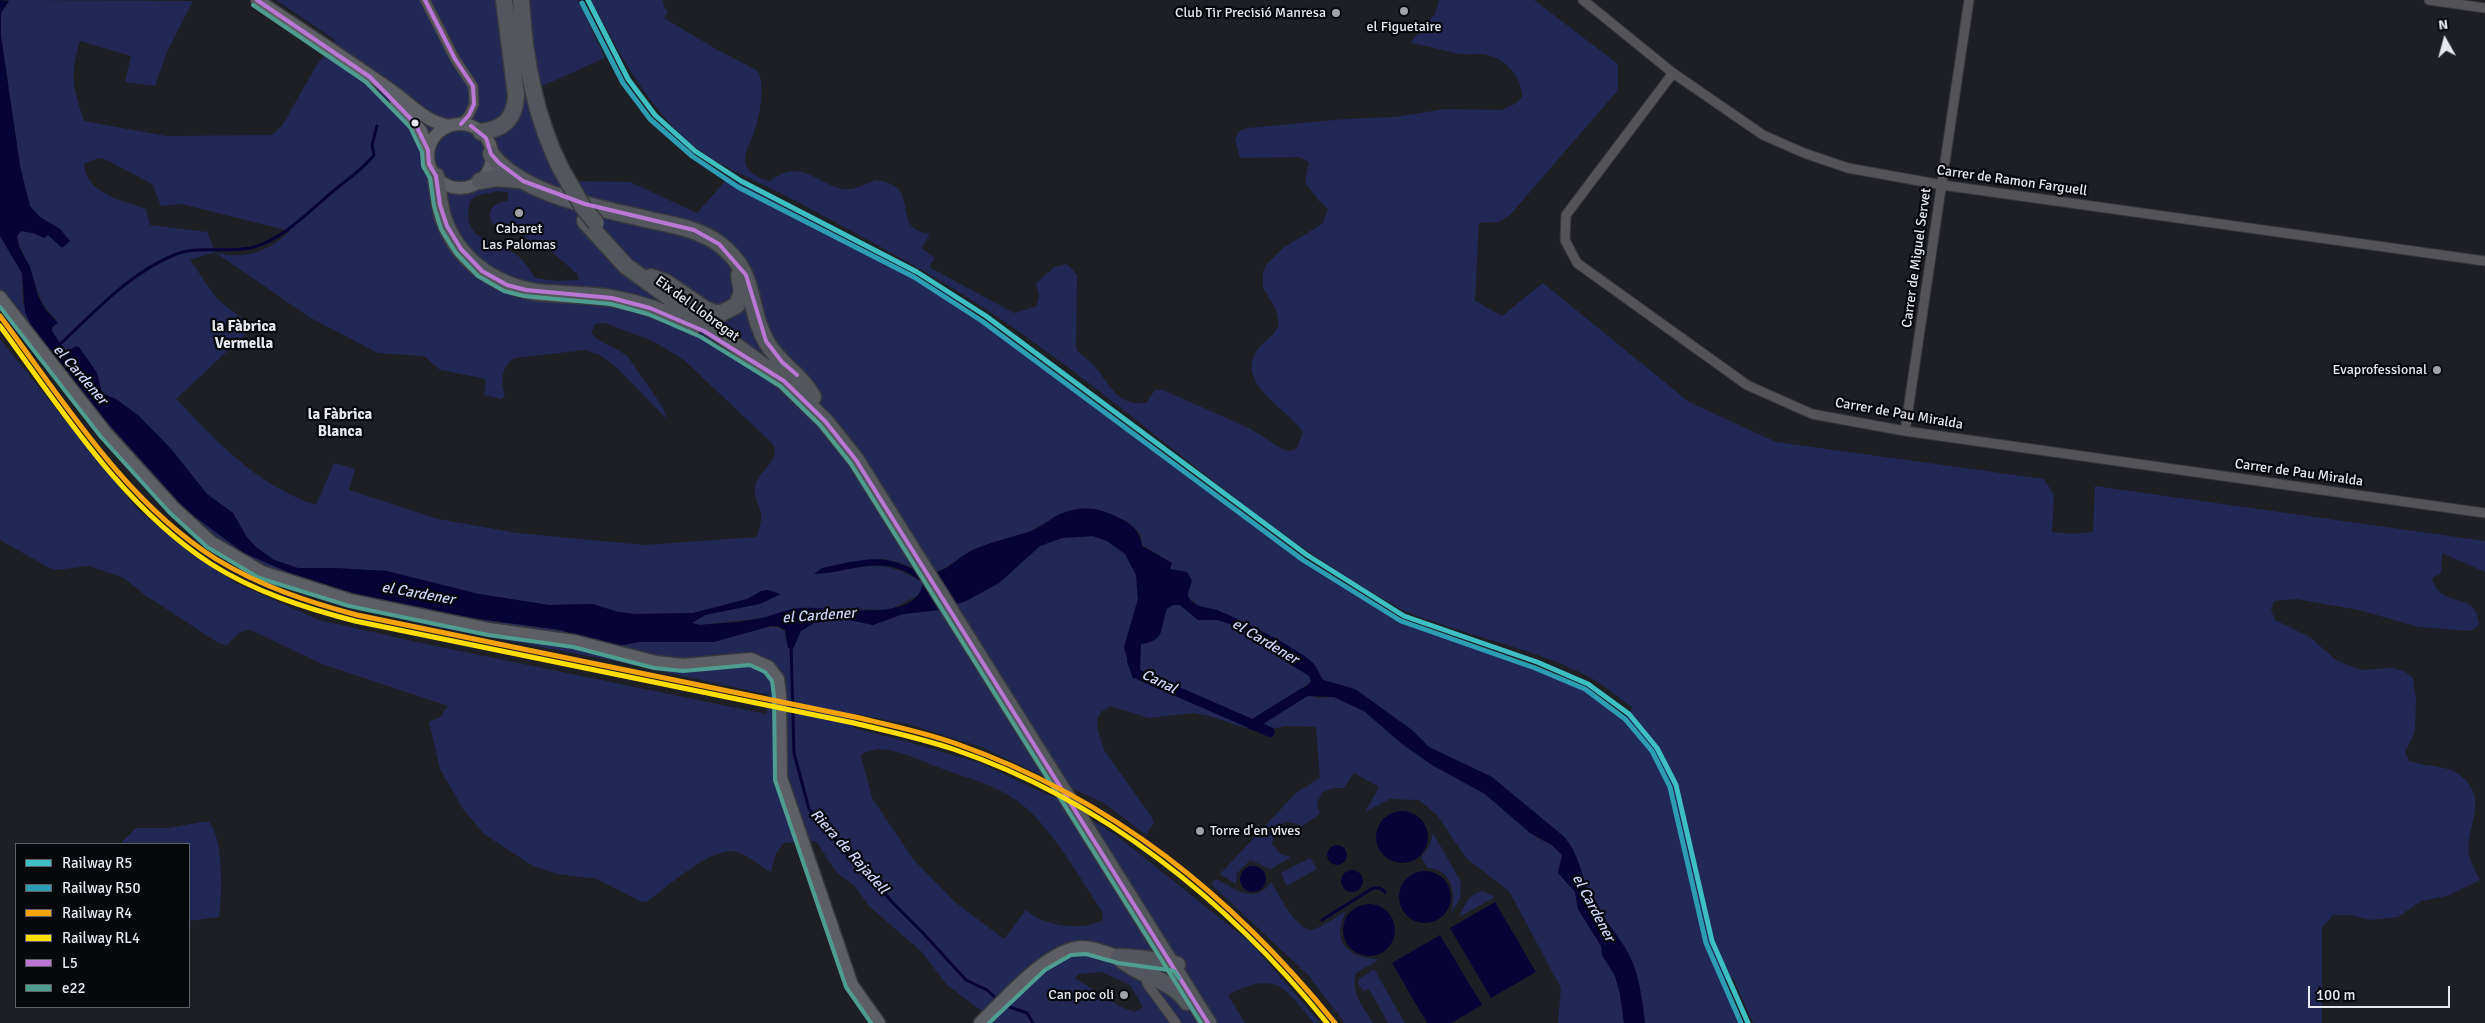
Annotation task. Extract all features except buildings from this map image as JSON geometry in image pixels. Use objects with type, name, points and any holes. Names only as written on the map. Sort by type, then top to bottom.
[{"type":"highway","points":[[466,125],[504,125],[514,110],[516,96],[504,0]]},
{"type":"highway","points":[[513,0],[528,98],[540,140],[556,169]]},
{"type":"highway","points":[[521,0],[525,41],[537,105],[556,169],[563,190],[590,222]]},
{"type":"highway","points":[[492,154],[505,170],[522,181],[585,204],[694,230],[719,244],[735,261],[748,280],[766,341],[782,362],[806,383],[813,397]]},
{"type":"highway","points":[[436,176],[442,212],[455,241],[473,264],[493,278],[526,290],[612,298],[650,308],[704,331],[756,362]]},
{"type":"highway","points":[[480,180],[497,178],[522,181]]},
{"type":"highway","name":"Eix del Llobregat","points":[[590,222],[651,276],[765,357],[813,397],[841,429],[858,458]]},
{"type":"highway","name":"Eix del Llobregat","points":[[590,222],[626,266],[784,381],[858,458]]},
{"type":"highway","points":[[651,276],[667,282],[714,314],[722,313],[737,305],[741,298],[740,281],[735,261]]},
{"type":"highway","points":[[858,458],[1046,757],[1106,846],[1204,1007],[1208,1023]]},
{"type":"highway","points":[[1046,757],[1091,836],[1172,956],[1170,969],[1147,976]]},
{"type":"highway","points":[[1124,957],[1150,946],[1156,931]]},
{"type":"highway","points":[[1124,957],[1178,966],[1204,1007],[1219,1023]]},
{"type":"highway","points":[[1124,957],[1147,976],[1171,986],[1184,996],[1190,1006],[1204,1007]]},
{"type":"street","points":[[258,0],[388,88],[422,115],[434,122],[466,125],[488,142],[492,154],[489,169],[480,180],[468,186],[455,187],[442,182],[429,164],[428,150],[415,123],[370,77]]},
{"type":"street","points":[[425,0],[455,59],[473,86],[475,98],[466,125]]},
{"type":"street","name":"Carrer de Ramon Farguell","points":[[1583,0],[1673,73],[1763,135],[1804,153],[1848,168],[1942,185],[2485,261]]},
{"type":"street","name":"Carrer de Miguel Servet","points":[[1906,431],[1969,0]]},
{"type":"street","points":[[2429,0],[2485,8]]},
{"type":"street","name":"Carrer de Pau Miralda","points":[[1673,73],[1566,215],[1564,240],[1578,263],[1747,385],[1812,414],[1906,431],[2485,513]]},
{"type":"street","points":[[428,150],[435,135],[466,125]]},
{"type":"street","points":[[0,297],[106,433],[174,508],[211,542],[262,572],[350,600],[489,630],[574,641],[656,662],[683,665],[751,659],[769,667],[778,679],[780,696],[781,778],[852,986],[879,1023]]},
{"type":"street","points":[[980,1023],[1054,955],[1072,948],[1089,948],[1124,957]]},
{"type":"street","points":[[1147,976],[1148,985],[1176,1023]]},
{"type":"shaded area","points":[[9,0],[193,1],[167,52],[155,86],[125,82],[131,56],[80,41],[74,64],[74,81],[84,121],[166,136],[272,135],[282,126],[315,68],[335,40],[276,0],[578,0],[605,58],[540,87],[548,124],[576,181],[630,182],[697,213],[728,178],[896,265],[948,295],[1346,589],[1415,628],[1536,668],[1585,690],[1622,720],[1633,708],[1591,678],[1540,656],[1414,615],[1341,573],[1242,503],[1099,391],[1002,320],[875,243],[722,164],[699,150],[665,118],[637,81],[591,0],[663,0],[663,5],[668,11],[664,18],[758,71],[761,84],[760,108],[745,159],[747,167],[757,176],[770,181],[783,173],[794,171],[808,174],[842,189],[855,188],[876,180],[893,185],[902,195],[909,222],[920,231],[930,234],[921,248],[935,258],[929,267],[1014,313],[1037,306],[1039,295],[1036,283],[1055,267],[1067,264],[1077,275],[1076,349],[1094,366],[1118,396],[1135,403],[1146,403],[1155,390],[1163,390],[1251,429],[1282,449],[1290,451],[1297,448],[1303,432],[1259,387],[1252,365],[1255,354],[1260,346],[1274,334],[1279,324],[1276,309],[1263,288],[1263,272],[1266,265],[1283,248],[1322,224],[1328,209],[1319,201],[1305,182],[1309,162],[1298,157],[1240,158],[1235,140],[1239,131],[1248,128],[1345,119],[1395,117],[1445,109],[1502,110],[1517,103],[1522,97],[1516,76],[1507,65],[1487,55],[1460,54],[1410,43],[1435,14],[1439,0],[1534,0],[1618,64],[1618,90],[1510,215],[1499,222],[1479,223],[1475,301],[1502,316],[1543,283],[1689,402],[1776,442],[2044,479],[2054,495],[2052,532],[2072,534],[2093,532],[2095,486],[2485,541],[2485,572],[2442,553],[2441,573],[2432,578],[2437,588],[2443,594],[2472,607],[2477,614],[2479,625],[2470,631],[2419,627],[2359,610],[2296,599],[2274,601],[2271,610],[2275,620],[2311,638],[2336,660],[2360,670],[2393,668],[2404,671],[2413,678],[2416,699],[2415,732],[2405,752],[2409,761],[2451,770],[2469,784],[2475,801],[2475,810],[2470,836],[2469,855],[2480,880],[2447,896],[2421,901],[2398,917],[2369,920],[2351,915],[2333,915],[2322,928],[2322,1023],[1753,1023],[1733,978],[1722,981],[1740,1023],[1645,1023],[1643,1004],[1634,966],[1622,942],[1591,897],[1577,857],[1562,835],[1492,777],[1429,747],[1412,730],[1355,689],[1323,680],[1313,663],[1288,646],[1247,624],[1218,611],[1199,606],[1188,597],[1191,584],[1170,569],[1172,563],[1142,545],[1141,536],[1137,530],[1126,521],[1080,508],[1057,516],[1031,531],[972,550],[936,572],[922,572],[901,563],[884,559],[822,568],[815,574],[859,567],[880,566],[903,572],[923,583],[922,590],[917,596],[889,610],[843,609],[700,625],[692,623],[705,615],[767,601],[768,590],[747,599],[693,613],[635,614],[618,612],[593,604],[549,605],[479,594],[387,571],[298,568],[274,560],[256,547],[246,536],[233,513],[207,494],[172,450],[139,416],[116,399],[102,393],[97,373],[79,347],[66,352],[52,331],[56,319],[42,302],[17,236],[21,231],[48,235],[57,242],[70,241],[60,229],[40,217],[30,206],[20,166],[1,35],[1,13]],"holes":[[[98,158],[107,160],[152,184],[161,206],[182,204],[290,231],[265,249],[246,255],[225,255],[215,252],[207,232],[150,225],[146,209],[116,199],[98,189],[86,174],[84,164]],[[498,191],[508,192],[508,201],[498,203],[490,212],[494,225],[507,231],[517,232],[536,245],[541,242],[577,274],[579,280],[556,281],[535,278],[518,256],[481,238],[470,225],[468,215],[470,201],[476,196]],[[215,252],[309,317],[378,353],[424,356],[440,370],[482,378],[486,380],[484,395],[501,399],[505,396],[503,374],[507,365],[515,358],[585,350],[600,355],[615,366],[667,419],[662,406],[628,357],[599,340],[591,333],[595,324],[605,323],[653,341],[684,360],[774,445],[774,457],[760,475],[755,486],[755,496],[761,516],[757,537],[645,545],[517,533],[438,519],[349,490],[355,469],[334,463],[316,505],[295,497],[275,486],[240,461],[176,399],[253,327],[217,299],[190,260]]]},
{"type":"shaded area","points":[[0,236],[22,273],[23,304],[99,413],[186,510],[244,553],[434,613],[561,630],[625,645],[639,642],[728,636],[774,627],[785,631],[786,641],[792,649],[801,631],[814,623],[844,619],[873,625],[903,614],[939,610],[966,601],[999,583],[1040,546],[1062,538],[1093,536],[1107,541],[1125,554],[1136,575],[1138,599],[1124,647],[1133,679],[1140,668],[1141,644],[1154,640],[1158,636],[1167,608],[1173,605],[1180,605],[1198,620],[1217,620],[1240,627],[1266,644],[1282,659],[1309,676],[1311,681],[1304,687],[1316,698],[1334,697],[1368,713],[1432,765],[1485,794],[1537,838],[1552,845],[1562,855],[1558,873],[1575,892],[1578,909],[1601,946],[1602,955],[1615,976],[1620,994],[1624,1023],[1558,1023],[1561,988],[1509,891],[1466,858],[1437,815],[1419,800],[1390,799],[1365,812],[1379,787],[1354,773],[1344,788],[1332,788],[1322,793],[1317,803],[1320,814],[1302,826],[1285,822],[1275,831],[1272,844],[1281,854],[1291,857],[1271,869],[1250,860],[1237,873],[1236,884],[1220,874],[1297,792],[1320,778],[1316,727],[1285,726],[1259,732],[1209,716],[1193,713],[1149,718],[1110,706],[1101,712],[1097,719],[1098,731],[1104,750],[1151,816],[1154,823],[1146,835],[1103,802],[984,748],[912,725],[856,714],[853,728],[977,762],[1066,803],[1117,836],[1251,943],[1320,1023],[1314,1023],[1295,999],[1286,991],[1268,983],[1257,984],[1228,995],[1245,1023],[982,1023],[982,1011],[947,985],[921,951],[869,906],[854,885],[836,872],[816,841],[784,843],[776,853],[771,872],[746,856],[737,852],[727,851],[704,860],[648,901],[642,902],[597,879],[558,874],[533,866],[484,834],[463,809],[440,769],[429,722],[440,717],[448,706],[322,664],[253,631],[245,631],[239,634],[228,645],[220,644],[145,595],[124,578],[89,566],[55,570],[0,540],[0,339],[137,509],[190,553],[238,584],[319,620],[421,643],[766,714],[770,695],[614,661],[431,626],[321,598],[271,581],[199,541],[145,488],[0,307]],"holes":[[[878,749],[895,751],[911,756],[990,786],[1016,800],[1041,823],[1063,852],[1102,911],[1103,920],[1084,926],[1063,926],[1042,920],[1026,910],[1004,939],[956,903],[913,859],[872,798],[861,756],[865,752]],[[1102,972],[1130,985],[1143,1007],[1134,1012],[1119,1006],[1075,978],[1079,974]]]},
{"type":"shaded area","points":[[209,822],[214,830],[220,854],[221,868],[219,917],[190,921],[190,843],[121,843],[136,828],[168,828]]},
{"type":"shaded area","points":[[1433,833],[1461,882],[1460,899],[1451,913],[1453,891],[1451,884],[1443,873],[1436,869],[1428,868],[1421,857],[1430,845]]},
{"type":"shaded area","points":[[1310,858],[1317,869],[1287,886],[1281,873]]},
{"type":"shaded area","points":[[1216,879],[1238,891],[1252,894],[1265,889],[1271,882],[1295,920],[1308,929],[1322,926],[1346,911],[1340,932],[1345,947],[1359,956],[1380,959],[1356,973],[1355,980],[1358,999],[1373,1023],[1345,1023],[1308,975],[1211,884]]},
{"type":"shaded area","points":[[1483,891],[1495,897],[1459,917],[1470,897]]},
{"type":"shaded area","points":[[1374,969],[1405,1023],[1388,1023],[1369,989],[1363,991],[1358,983],[1359,979]]},
{"type":"water","name":"el Cardener","points":[[0,0],[9,1],[1,13],[1,36],[20,166],[30,206],[40,217],[60,229],[70,241],[62,248],[48,235],[44,238],[33,233],[21,231],[17,236],[19,247],[30,267],[38,296],[45,309],[58,323],[52,327],[52,331],[66,352],[76,346],[79,347],[97,373],[102,393],[116,399],[139,416],[172,450],[207,494],[233,513],[246,536],[256,547],[274,560],[298,568],[387,571],[479,594],[549,605],[593,604],[618,612],[635,614],[693,613],[747,599],[761,591],[768,590],[781,594],[760,604],[705,615],[692,623],[700,625],[763,618],[801,608],[889,609],[905,604],[917,596],[923,583],[909,573],[896,568],[882,566],[869,566],[814,574],[822,568],[870,559],[892,561],[924,572],[937,572],[946,568],[965,554],[992,543],[1031,531],[1062,513],[1087,508],[1103,511],[1124,520],[1131,526],[1137,532],[1142,546],[1172,563],[1170,569],[1187,572],[1192,580],[1188,596],[1195,604],[1227,614],[1268,634],[1295,650],[1313,663],[1323,680],[1355,689],[1412,730],[1429,747],[1492,777],[1562,835],[1577,857],[1591,897],[1622,942],[1634,966],[1643,1004],[1645,1023],[1624,1023],[1620,994],[1615,976],[1602,955],[1601,946],[1578,909],[1575,892],[1558,873],[1562,855],[1552,845],[1530,833],[1485,794],[1432,765],[1402,744],[1364,711],[1334,697],[1307,696],[1303,691],[1311,681],[1309,676],[1282,659],[1266,644],[1240,627],[1217,620],[1198,620],[1180,605],[1173,605],[1167,609],[1159,636],[1155,640],[1141,644],[1140,668],[1133,679],[1124,647],[1138,599],[1136,575],[1125,554],[1107,541],[1093,536],[1062,538],[1040,546],[999,583],[966,601],[939,610],[903,614],[873,625],[844,619],[814,623],[801,631],[793,649],[788,648],[785,630],[778,626],[771,626],[714,642],[639,642],[617,646],[592,642],[561,630],[434,613],[320,586],[244,553],[186,510],[99,413],[37,338],[25,312],[22,273],[0,236]]},
{"type":"water","points":[[1402,811],[1416,815],[1424,823],[1428,837],[1424,851],[1416,859],[1402,863],[1388,859],[1380,851],[1376,837],[1380,823],[1388,815]]},
{"type":"water","points":[[1333,845],[1341,845],[1347,851],[1347,859],[1341,865],[1333,865],[1327,859],[1327,851]]},
{"type":"water","points":[[1253,866],[1262,870],[1266,879],[1262,888],[1253,892],[1244,888],[1240,879],[1244,870]]},
{"type":"water","points":[[1352,870],[1362,877],[1363,881],[1356,891],[1352,892],[1342,885],[1341,881],[1348,871]]},
{"type":"water","points":[[1425,871],[1439,875],[1447,883],[1451,897],[1447,911],[1439,919],[1425,923],[1411,919],[1403,911],[1399,897],[1403,883],[1411,875]]},
{"type":"water","points":[[1495,902],[1536,972],[1491,998],[1450,928]]},
{"type":"water","points":[[1369,904],[1383,908],[1391,916],[1395,930],[1391,944],[1383,952],[1369,956],[1355,952],[1347,944],[1343,930],[1347,916],[1355,908]]},
{"type":"water","points":[[1440,935],[1482,1005],[1451,1023],[1427,1023],[1392,963]]},
{"type":"waterway","name":"el Cardener","points":[[58,346],[112,295],[157,263],[174,255],[192,250],[250,248],[262,244],[286,231],[357,173],[370,160],[374,155],[372,145],[377,126]]},
{"type":"waterway","name":"Riera de Rajadell","points":[[791,644],[794,753],[809,809],[854,862],[872,877],[891,901],[966,980],[987,990],[999,1001]]},
{"type":"waterway","name":"Canal","points":[[1132,661],[1137,674],[1270,732]]},
{"type":"waterway","name":"Canal","points":[[1252,725],[1303,693],[1315,688]]},
{"type":"waterway","points":[[1322,920],[1373,888],[1380,888],[1385,892]]},
{"type":"waterway","name":"Riera de Rajadell","points":[[1004,1005],[1027,1013],[1033,1023]]},
{"type":"rail line","name":"R5","points":[[588,0],[628,79],[655,115],[695,151],[741,181],[917,272],[986,316],[1307,555],[1404,616],[1537,662],[1588,684],[1629,714],[1657,748],[1676,785],[1712,941],[1748,1023]]},
{"type":"rail line","name":"R50","points":[[582,3],[623,83],[650,119],[692,156],[738,187],[914,277],[982,321],[1303,560],[1401,621],[1535,668],[1585,689],[1625,719],[1652,751],[1670,787],[1706,943],[1741,1023]]},
{"type":"rail line","name":"R4","points":[[0,316],[72,415],[124,479],[183,536],[233,569],[267,585],[320,605],[357,615],[881,723],[945,740],[1014,767],[1067,793],[1118,823],[1166,856],[1211,893],[1254,934],[1296,977],[1335,1023]]},
{"type":"rail line","name":"RL4","points":[[0,326],[95,455],[121,485],[179,541],[211,564],[245,583],[318,611],[355,621],[854,723],[941,745],[1008,770],[1061,796],[1111,826],[1159,859],[1205,896],[1248,936],[1289,978],[1327,1023]]},
{"type":"transit line","name":"L5","points":[[257,0],[370,77],[415,123],[428,150],[429,164],[436,176],[440,205],[447,226],[461,249],[482,271],[507,285],[526,290],[612,298],[650,308],[704,331],[784,381],[825,421],[856,460],[1208,1023]]},
{"type":"transit line","name":"L5","points":[[425,0],[455,59],[473,86],[474,104],[469,115],[461,124]]},
{"type":"transit line","name":"e22","points":[[253,5],[366,82],[410,127],[422,152],[423,166],[430,178],[434,206],[441,229],[456,253],[478,276],[504,291],[524,296],[611,304],[648,314],[701,337],[780,386],[820,425],[851,464],[1201,1023]]},
{"type":"transit line","name":"L5","points":[[471,126],[486,138],[491,154],[499,163],[523,181],[585,204],[694,230],[719,244],[746,275],[766,341],[782,362],[797,375]]},
{"type":"transit line","name":"e22","points":[[0,307],[101,437],[169,512],[207,547],[259,578],[349,606],[488,635],[573,647],[654,668],[683,671],[750,665],[765,672],[772,681],[774,696],[775,780],[846,987],[871,1023]]},
{"type":"transit line","name":"e22","points":[[989,1023],[1045,970],[1071,955],[1086,954],[1118,963],[1174,971],[1179,978]]},
{"type":"place","name":"el Figuetaire","points":[[1404,11]]},
{"type":"place","name":"Club Tir Precisió Manresa","points":[[1336,13]]},
{"type":"place","name":"Cabaret Las Palomas","points":[[519,213]]},
{"type":"place","name":"Evaprofessional","points":[[2437,370]]},
{"type":"place","name":"Torre d'en vives","points":[[1200,831]]},
{"type":"place","name":"Can poc oli","points":[[1124,995]]},
{"type":"district","name":"la Fàbrica Vermella","points":[[244,336]]},
{"type":"district","name":"la Fàbrica Blanca","points":[[340,424]]}]
